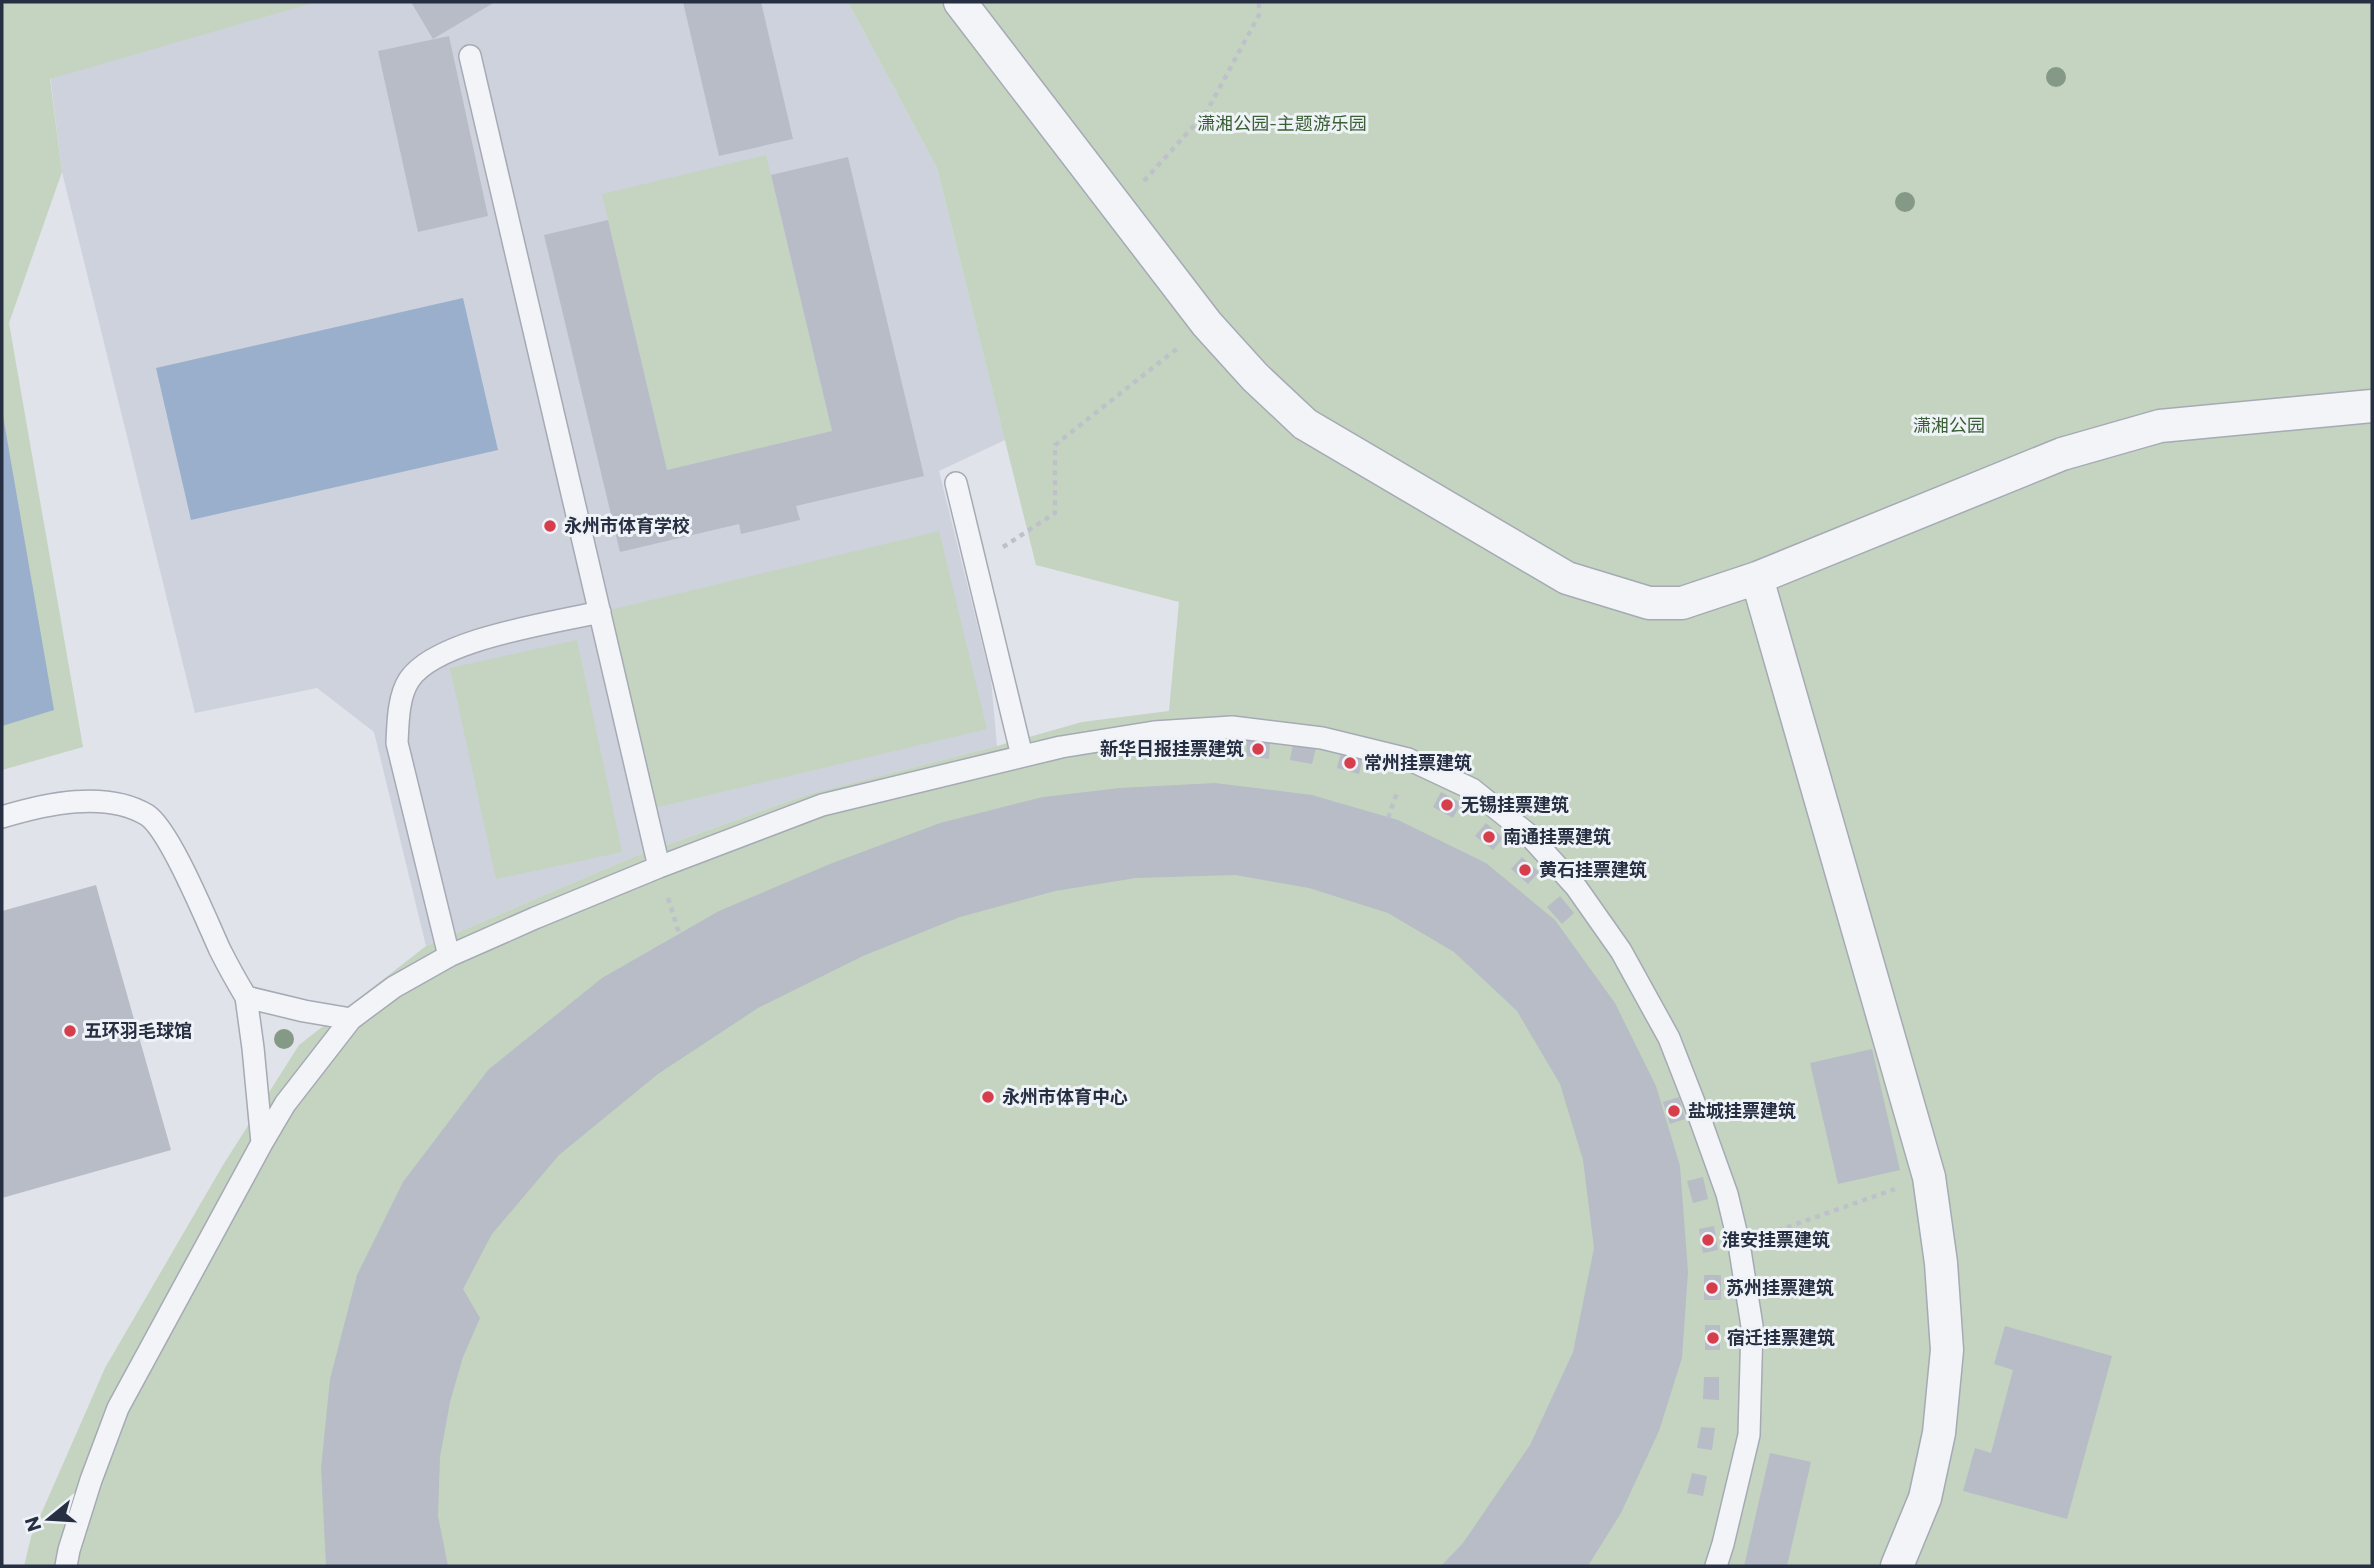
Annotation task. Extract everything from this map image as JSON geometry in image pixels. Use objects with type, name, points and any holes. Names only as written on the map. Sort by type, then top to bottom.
[{"type":"street","points":[[960,2],[1207,324],[1255,377],[1305,424],[1567,578],[1649,603],[1682,603],[1757,578],[2062,454],[2160,426],[2372,406]]},
{"type":"street","points":[[1757,578],[1929,1177],[1941,1263],[1947,1350],[1938,1433],[1925,1498],[1897,1566]]},
{"type":"lane","points":[[470,56],[659,867]]},
{"type":"lane","points":[[956,483],[1022,756]]},
{"type":"lane","points":[[449,956],[397,743],[399,711],[409,680],[431,659],[464,643],[600,612]]},
{"type":"lane","points":[[66,1566],[91,1480],[118,1408],[262,1143],[285,1104],[351,1019],[394,987],[449,956],[535,918],[822,805],[1061,747],[1154,732],[1232,727],[1322,737],[1408,759],[1472,789],[1528,834],[1576,887],[1621,951],[1668,1038],[1727,1195],[1739,1244],[1752,1326],[1749,1435],[1716,1566]]},
{"type":"lane","points":[[2,817],[79,802],[119,803],[149,816],[170,844],[222,955],[246,997],[262,1143]]},
{"type":"lane","points":[[246,997],[351,1019]]},
{"type":"path","points":[[1119,209],[1207,111],[1259,15],[1259,2]]},
{"type":"path","points":[[976,564],[1055,513],[1055,445],[1207,324]]},
{"type":"path","points":[[1739,1244],[1929,1177]]},
{"type":"shaded area","name":"永州市体育学校","points":[[270,2],[848,2],[937,168],[1005,440],[939,471],[991,680],[997,746],[809,794],[633,857],[426,946],[374,732],[317,688],[195,713],[62,172],[46,42]]},
{"type":"green space","points":[[2,2],[316,2],[50,79],[62,172],[9,323],[83,747],[2,770]]},
{"type":"green space","points":[[848,2],[2372,2],[2372,1566],[24,1566],[31,1537],[105,1368],[223,1165],[299,1045],[426,946],[633,857],[809,794],[1082,722],[1169,711],[1179,602],[1036,565],[937,168]]},
{"type":"green space","points":[[766,155],[832,431],[667,470],[602,194]]},
{"type":"green space","points":[[939,531],[987,729],[654,808],[606,611]]},
{"type":"green space","points":[[577,640],[622,852],[496,879],[450,668]]},
{"type":"water","points":[[463,298],[498,450],[191,520],[156,368]]},
{"type":"water","points":[[2,410],[54,710],[2,726]]},
{"type":"building","points":[[411,2],[495,2],[433,39]]},
{"type":"building","points":[[683,2],[761,2],[793,139],[719,156]]},
{"type":"building","points":[[449,36],[488,216],[418,232],[378,51]]},
{"type":"building","points":[[848,157],[924,476],[796,506],[800,520],[741,534],[739,524],[620,552],[544,235],[608,220],[667,470],[832,431],[771,175]]},
{"type":"building","name":"新华日报挂票建筑","points":[[1247,740],[1270,742],[1269,759],[1246,756]]},
{"type":"building","points":[[1293,744],[1316,748],[1312,764],[1290,760]]},
{"type":"building","name":"常州挂票建筑","points":[[1341,752],[1363,758],[1359,774],[1337,768]]},
{"type":"building","points":[[1215,783],[1312,795],[1398,820],[1486,863],[1555,920],[1615,1003],[1656,1086],[1680,1166],[1688,1272],[1682,1358],[1659,1431],[1621,1513],[1588,1566],[1441,1566],[1463,1543],[1530,1445],[1573,1352],[1594,1248],[1583,1160],[1560,1084],[1517,1011],[1454,952],[1388,913],[1309,888],[1235,875],[1136,878],[1055,891],[960,917],[863,956],[758,1008],[658,1074],[559,1155],[492,1234],[463,1289],[480,1318],[463,1357],[450,1402],[440,1457],[438,1516],[448,1566],[326,1566],[321,1468],[330,1379],[357,1275],[403,1182],[488,1070],[602,978],[719,911],[830,864],[940,823],[1043,797],[1120,788]]},
{"type":"building","name":"无锡挂票建筑","points":[[1441,792],[1461,803],[1453,818],[1433,807]]},
{"type":"building","name":"南通挂票建筑","points":[[1486,823],[1503,838],[1493,850],[1475,836]]},
{"type":"building","name":"黄石挂票建筑","points":[[1522,857],[1539,872],[1528,884],[1511,869]]},
{"type":"building","name":"五环羽毛球馆","points":[[96,885],[171,1150],[2,1198],[2,911]]},
{"type":"building","points":[[1560,896],[1574,913],[1562,924],[1547,907]]},
{"type":"building","points":[[1872,1049],[1900,1170],[1838,1184],[1810,1063]]},
{"type":"building","name":"盐城挂票建筑","points":[[1679,1097],[1685,1119],[1670,1124],[1663,1102]]},
{"type":"building","points":[[1703,1177],[1708,1199],[1693,1203],[1687,1181]]},
{"type":"building","name":"淮安挂票建筑","points":[[1714,1226],[1718,1250],[1703,1253],[1699,1229]]},
{"type":"building","name":"苏州挂票建筑","points":[[1704,1275],[1721,1275],[1721,1300],[1704,1300]]},
{"type":"building","name":"宿迁挂票建筑","points":[[1705,1325],[1720,1325],[1720,1350],[1705,1350]]},
{"type":"building","points":[[2005,1326],[2112,1356],[2067,1519],[1963,1491],[1975,1448],[1991,1453],[2013,1370],[1994,1364]]},
{"type":"building","points":[[1704,1377],[1719,1377],[1719,1400],[1703,1399]]},
{"type":"building","points":[[1701,1427],[1715,1428],[1712,1450],[1697,1448]]},
{"type":"building","points":[[1770,1453],[1811,1462],[1787,1566],[1744,1566]]},
{"type":"building","points":[[1692,1473],[1707,1476],[1703,1496],[1687,1493]]},
{"type":"place","name":"永州市体育学校","points":[[550,526]]},
{"type":"place","name":"新华日报挂票建筑","points":[[1258,749]]},
{"type":"place","name":"常州挂票建筑","points":[[1350,763]]},
{"type":"place","name":"无锡挂票建筑","points":[[1447,805]]},
{"type":"place","name":"南通挂票建筑","points":[[1489,837]]},
{"type":"place","name":"黄石挂票建筑","points":[[1525,870]]},
{"type":"place","name":"五环羽毛球馆","points":[[70,1031]]},
{"type":"place","name":"永州市体育中心","points":[[988,1097]]},
{"type":"place","name":"盐城挂票建筑","points":[[1674,1111]]},
{"type":"place","name":"淮安挂票建筑","points":[[1708,1240]]},
{"type":"place","name":"苏州挂票建筑","points":[[1712,1288]]},
{"type":"place","name":"宿迁挂票建筑","points":[[1713,1338]]},
{"type":"park label","name":"潇湘公园-主题游乐园","points":[[1282,124]]},
{"type":"park label","name":"潇湘公园","points":[[1949,426]]}]
